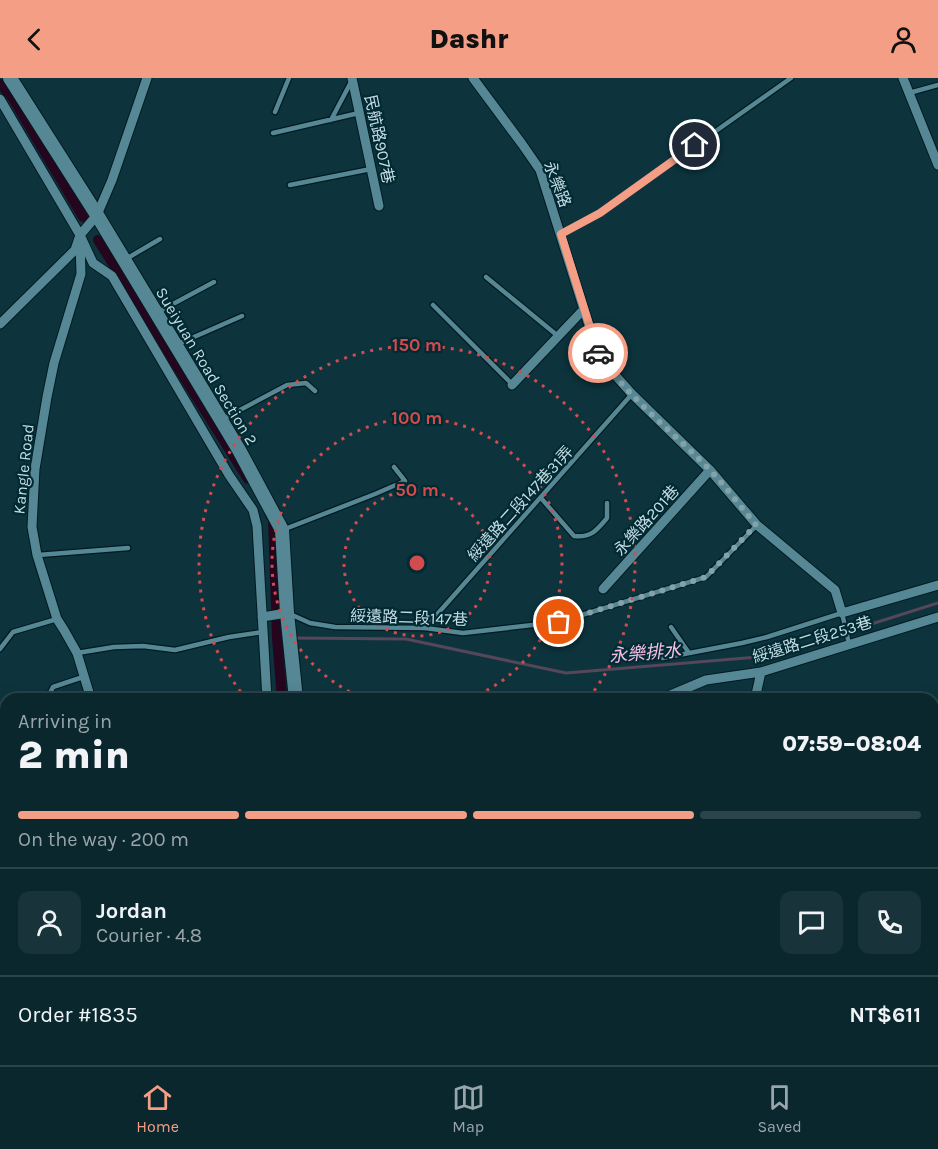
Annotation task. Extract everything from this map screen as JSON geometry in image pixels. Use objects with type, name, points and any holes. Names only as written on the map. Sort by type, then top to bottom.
[{"type":"street","name":"Sueiyuan Road Section 2","points":[[10,78],[176,345],[239,450],[282,530],[295,693]]},
{"type":"street","points":[[0,324],[75,249],[80,235],[97,215],[112,180],[147,78]]},
{"type":"street","name":"永樂路","points":[[473,78],[540,170],[598,354],[632,394],[710,470],[756,525],[835,590],[842,613]]},
{"type":"street","points":[[903,78],[938,165]]},
{"type":"street","name":"民航路907巷","points":[[352,79],[379,206]]},
{"type":"street","points":[[0,99],[80,235],[93,263],[112,276],[229,475],[253,510],[257,526],[267,693]]},
{"type":"street","name":"Kangle Road","points":[[80,235],[81,274],[54,363],[47,397],[35,469],[32,527],[37,555],[57,618],[77,653],[90,693]]},
{"type":"street","points":[[512,385],[584,309]]},
{"type":"street","name":"永樂路201巷","points":[[603,589],[710,470]]},
{"type":"street","points":[[842,613],[938,585]]},
{"type":"street","points":[[262,617],[288,617]]},
{"type":"street","name":"綏遠路二段253巷","points":[[675,693],[706,680],[761,672],[849,640],[938,617]]},
{"type":"street","points":[[756,693],[761,672]]},
{"type":"lane","points":[[275,111],[289,78]]},
{"type":"lane","points":[[561,234],[600,213],[791,78]]},
{"type":"lane","points":[[331,120],[352,79]]},
{"type":"lane","points":[[908,93],[938,85]]},
{"type":"lane","points":[[273,133],[359,114]]},
{"type":"lane","points":[[290,184],[370,169]]},
{"type":"lane","points":[[123,260],[160,239]]},
{"type":"lane","points":[[486,277],[558,336]]},
{"type":"lane","points":[[156,313],[214,282]]},
{"type":"lane","points":[[433,305],[512,385]]},
{"type":"lane","points":[[176,345],[242,316]]},
{"type":"lane","points":[[221,420],[287,385],[306,383],[315,391]]},
{"type":"lane","name":"綏遠路二段147巷31弄","points":[[425,628],[632,394]]},
{"type":"lane","points":[[282,530],[405,481],[394,466]]},
{"type":"lane","points":[[541,498],[574,536],[584,537],[595,532],[607,518],[607,503]]},
{"type":"lane","name":"綏遠路二段147巷","points":[[288,617],[335,627],[425,628],[463,633],[559,622],[706,577],[756,525]]},
{"type":"lane","points":[[37,555],[128,548]]},
{"type":"lane","points":[[636,656],[663,658],[767,637],[842,613]]},
{"type":"lane","name":"永樂路","points":[[842,613],[849,640]]},
{"type":"lane","points":[[0,649],[13,632],[57,618]]},
{"type":"lane","points":[[671,627],[688,653]]},
{"type":"lane","points":[[77,653],[114,647],[143,646],[175,650],[229,637],[263,632]]},
{"type":"lane","points":[[50,693],[53,687],[84,677]]},
{"type":"waterway","points":[[0,84],[12,97],[83,217]]},
{"type":"waterway","points":[[98,240],[248,479]]},
{"type":"waterway","points":[[270,515],[273,519],[277,638],[282,693]]},
{"type":"waterway","name":"永樂排水","points":[[294,638],[406,639],[566,673],[770,656],[938,603]]},
{"type":"way so far","points":[[559,622],[706,577],[756,525],[710,470],[632,394],[598,353]]},
{"type":"route","points":[[598,353],[561,234],[600,213],[695,145]]}]
